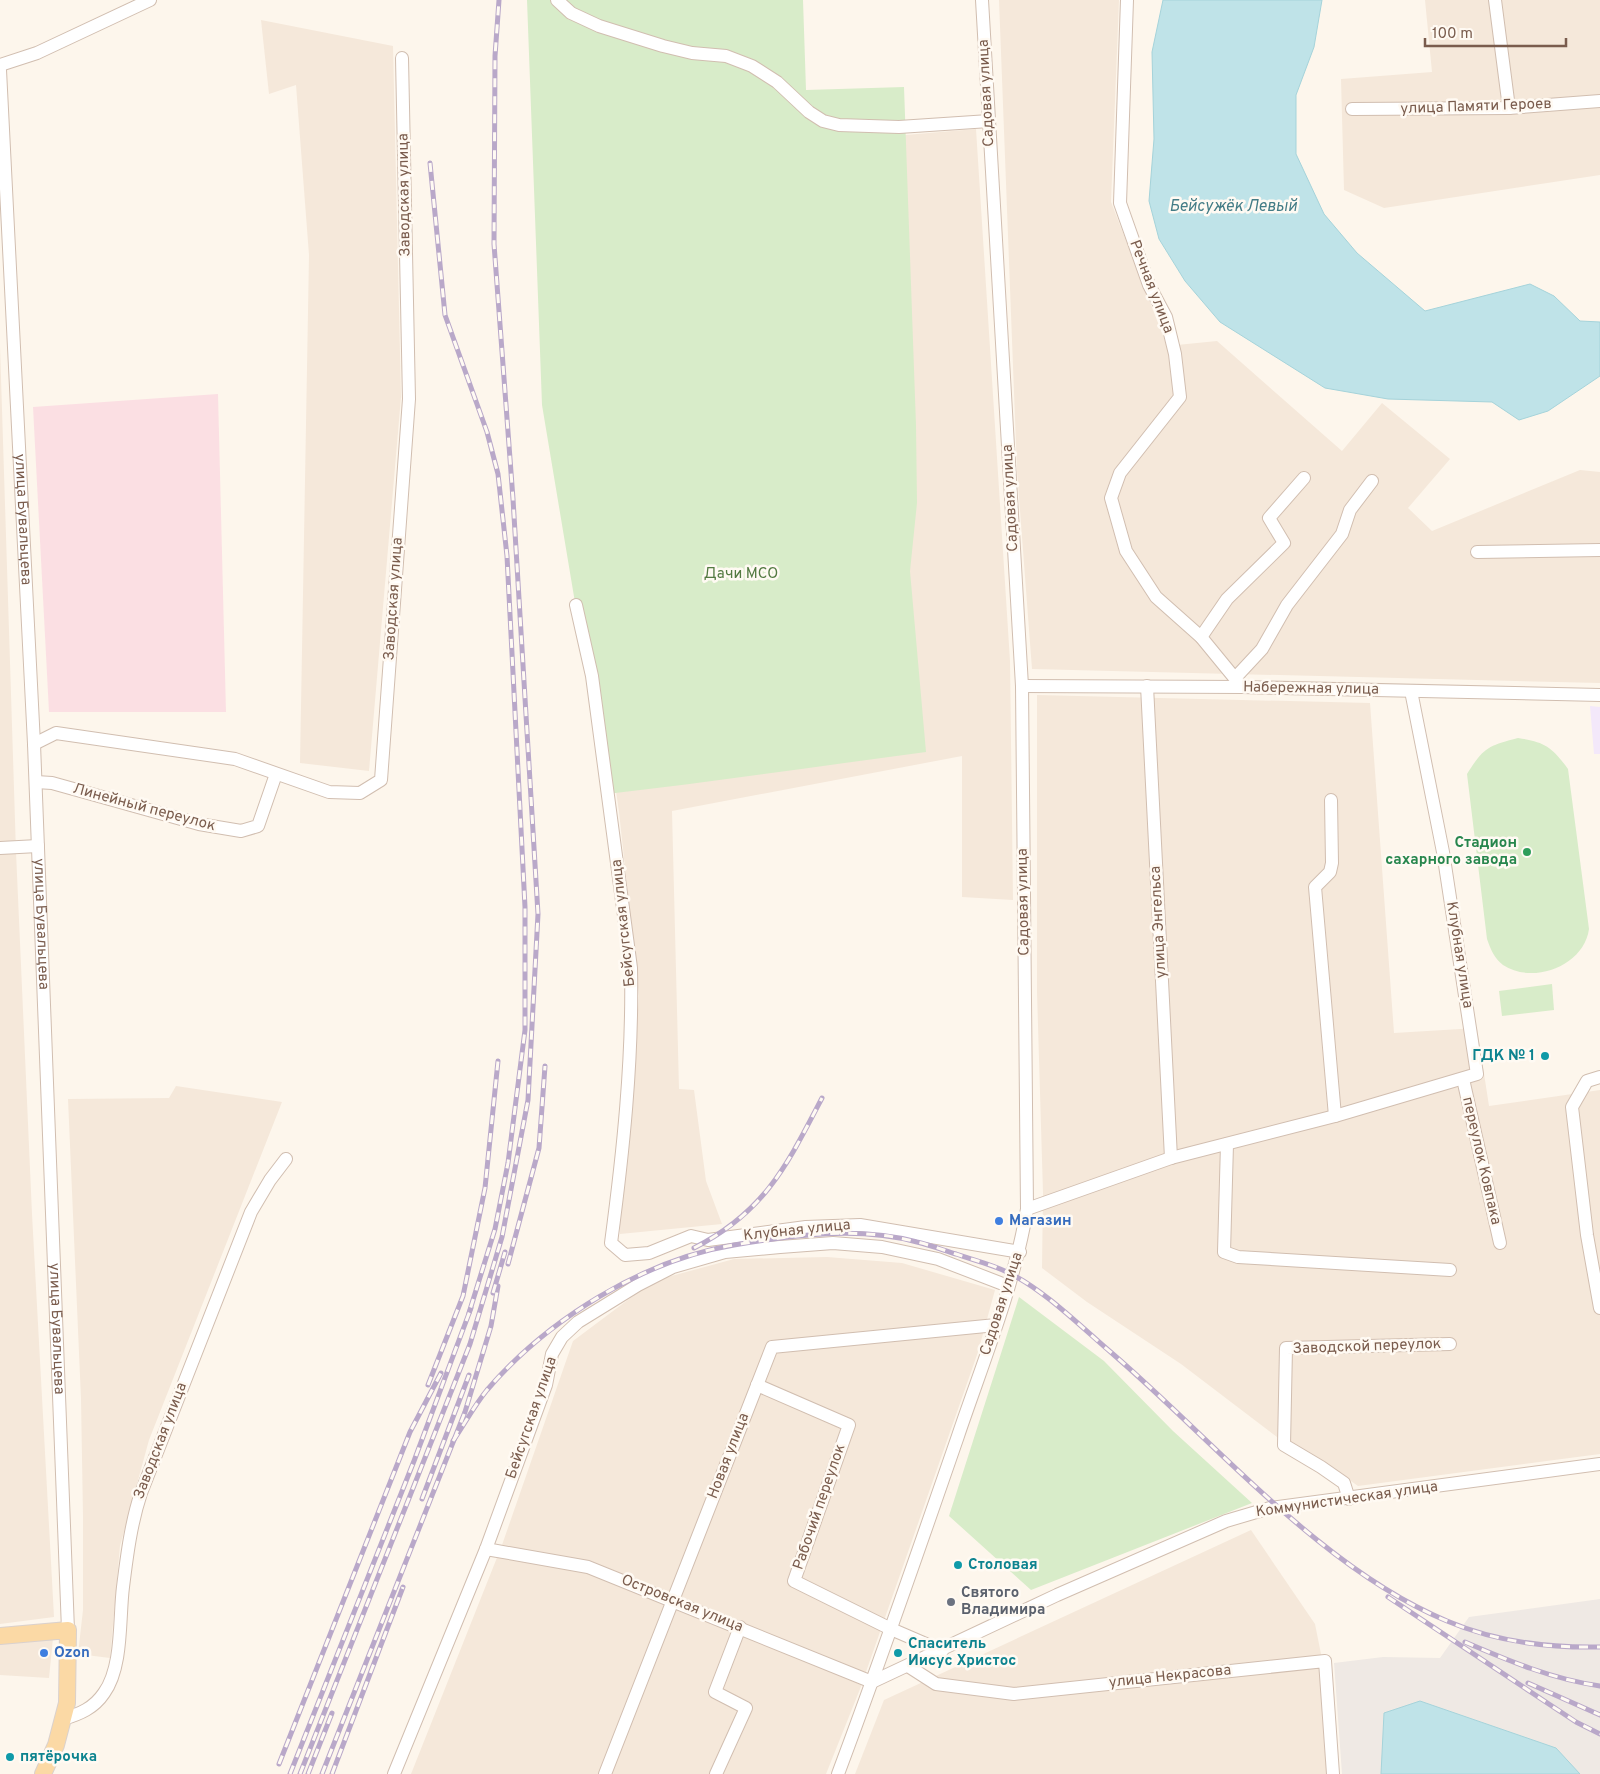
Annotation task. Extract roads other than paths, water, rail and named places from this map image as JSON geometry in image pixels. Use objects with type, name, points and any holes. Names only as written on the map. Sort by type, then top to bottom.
[{"type":"main road","points":[[0,1636],[68,1630]]},
{"type":"main road","name":"улица Бувальцева","points":[[43,1774],[56,1745],[67,1703],[68,1630]]},
{"type":"street","points":[[0,65],[37,53],[150,0]]},
{"type":"street","points":[[557,0],[571,13],[600,26],[663,46],[692,53],[726,56],[752,66],[777,82],[809,112],[823,121],[839,125],[899,127],[989,121]]},
{"type":"street","name":"Садовая улица","points":[[838,1774],[891,1629],[996,1325],[1020,1252],[1027,1209],[1022,686],[982,0]]},
{"type":"street","name":"Речная улица","points":[[1127,0],[1120,203],[1149,285],[1166,317],[1175,354],[1180,397],[1120,473],[1111,498],[1126,551],[1156,597],[1201,637],[1239,682]]},
{"type":"street","points":[[1495,0],[1509,108]]},
{"type":"street","name":"Заводская улица","points":[[34,744],[56,733],[236,759],[329,792],[360,793],[381,780],[409,399],[402,58]]},
{"type":"street","name":"улица Бувальцева","points":[[0,70],[36,782],[68,1630]]},
{"type":"street","name":"улица Памяти Героев","points":[[1352,109],[1509,108],[1600,101]]},
{"type":"street","points":[[1201,637],[1227,599],[1284,543],[1269,518],[1304,478]]},
{"type":"street","points":[[1239,682],[1262,649],[1287,605],[1342,534],[1350,510],[1372,481]]},
{"type":"street","points":[[1477,552],[1600,550]]},
{"type":"street","name":"Бейсугская улица","points":[[576,605],[592,676],[631,968],[632,999],[621,1168],[611,1243]]},
{"type":"street","name":"Набережная улица","points":[[1022,686],[1147,686],[1239,682],[1411,691],[1600,695]]},
{"type":"street","name":"улица Энгельса","points":[[1147,686],[1171,1158]]},
{"type":"street","name":"Клубная улица","points":[[1411,691],[1443,852],[1477,1074],[1463,1079]]},
{"type":"street","name":"Линейный переулок","points":[[36,782],[52,783],[199,824],[241,831],[258,826],[276,774]]},
{"type":"street","points":[[1331,800],[1332,863],[1330,872],[1316,887],[1335,1116]]},
{"type":"street","points":[[0,848],[38,846]]},
{"type":"street","points":[[1600,1077],[1587,1081],[1572,1106],[1587,1235],[1600,1308]]},
{"type":"street","points":[[1027,1209],[1171,1158],[1335,1116],[1463,1079]]},
{"type":"street","name":"переулок Ковпака","points":[[1463,1079],[1500,1243]]},
{"type":"street","points":[[1227,1144],[1224,1252],[1238,1257],[1450,1270]]},
{"type":"street","name":"Заводская улица","points":[[63,1719],[92,1707],[105,1693],[111,1680],[118,1649],[123,1588],[132,1519],[251,1212],[270,1180],[286,1159]]},
{"type":"street","name":"Клубная улица","points":[[611,1243],[625,1255],[649,1254],[691,1236],[708,1240],[806,1227],[860,1224],[1020,1252]]},
{"type":"street","name":"Бейсугская улица","points":[[394,1774],[486,1549],[546,1385],[552,1354],[562,1337],[587,1317],[638,1285],[673,1267],[725,1252],[833,1243],[882,1247],[938,1259],[1008,1286]]},
{"type":"street","name":"Новая улица","points":[[604,1774],[772,1347],[996,1325]]},
{"type":"street","name":"Заводской переулок","points":[[1349,1499],[1344,1483],[1284,1445],[1286,1348],[1450,1344]]},
{"type":"street","name":"Рабочий переулок","points":[[757,1385],[849,1425],[794,1581],[891,1629]]},
{"type":"street","name":"Коммунистическая улица","points":[[872,1682],[942,1651],[1057,1595],[1226,1522],[1270,1508],[1349,1499],[1600,1464]]},
{"type":"street","name":"Островская улица","points":[[486,1549],[588,1567],[872,1682]]},
{"type":"street","points":[[716,1774],[746,1708],[714,1692],[740,1627]]},
{"type":"street","points":[[891,1629],[942,1651]]},
{"type":"street","name":"улица Некрасова","points":[[908,1666],[936,1684],[1014,1694],[1325,1661],[1333,1774]]},
{"type":"water","name":"Бейсужёк Левый","points":[[1163,0],[1322,0],[1314,47],[1296,95],[1296,154],[1324,214],[1357,253],[1425,311],[1530,284],[1554,296],[1580,321],[1600,322],[1600,376],[1548,411],[1519,420],[1492,402],[1388,399],[1325,388],[1220,322],[1185,281],[1159,239],[1149,201],[1154,139],[1152,52]]},
{"type":"water","points":[[1420,1701],[1556,1748],[1580,1774],[1381,1774],[1384,1713]]},
{"type":"railway","points":[[300,1774],[470,1344],[502,1237],[528,1100],[538,914],[513,499],[494,244],[495,56],[499,0]]},
{"type":"railway","points":[[430,163],[445,315],[487,432],[498,474],[507,556],[525,907],[525,1030],[508,1163],[495,1229],[469,1313]]},
{"type":"railway","points":[[428,1385],[463,1296],[485,1188],[498,1061]]},
{"type":"railway","points":[[508,1264],[539,1148],[545,1066]]},
{"type":"railway","points":[[694,1248],[739,1219],[772,1185],[797,1145],[822,1098]]},
{"type":"railway","points":[[453,1441],[482,1396],[511,1364],[568,1317],[632,1279],[665,1264],[700,1253],[757,1241],[803,1235],[849,1233],[895,1237],[927,1245],[995,1267],[1035,1289],[1063,1310],[1114,1355],[1272,1502],[1357,1570],[1401,1598],[1447,1621],[1503,1639],[1542,1645],[1600,1647]]},
{"type":"railway","points":[[493,1293],[505,1252]]},
{"type":"railway","points":[[322,1774],[465,1412],[491,1326],[498,1286]]},
{"type":"railway","points":[[290,1774],[414,1461],[471,1308]]},
{"type":"railway","points":[[279,1764],[410,1432],[441,1373]]},
{"type":"railway","points":[[422,1499],[469,1375]]},
{"type":"railway","points":[[332,1774],[403,1587]]},
{"type":"railway","points":[[1388,1597],[1576,1722],[1600,1734]]},
{"type":"railway","points":[[1465,1642],[1548,1674],[1600,1686]]},
{"type":"railway","points":[[1528,1683],[1600,1715]]},
{"type":"railway","points":[[308,1774],[332,1713]]},
{"type":"place","name":"Стадион сахарного завода","points":[[1527,852]]},
{"type":"place","name":"ГДК № 1","points":[[1545,1056]]},
{"type":"place","name":"Магазин","points":[[999,1221]]},
{"type":"place","name":"Столовая","points":[[958,1565]]},
{"type":"place","name":"Святого Владимира","points":[[951,1602]]},
{"type":"place","name":"Ozon","points":[[44,1653]]},
{"type":"place","name":"Спаситель Иисус Христос","points":[[898,1653]]},
{"type":"place","name":"пятёрочка","points":[[10,1757]]},
{"type":"park label","name":"Дачи МСО","points":[[741,574]]}]
